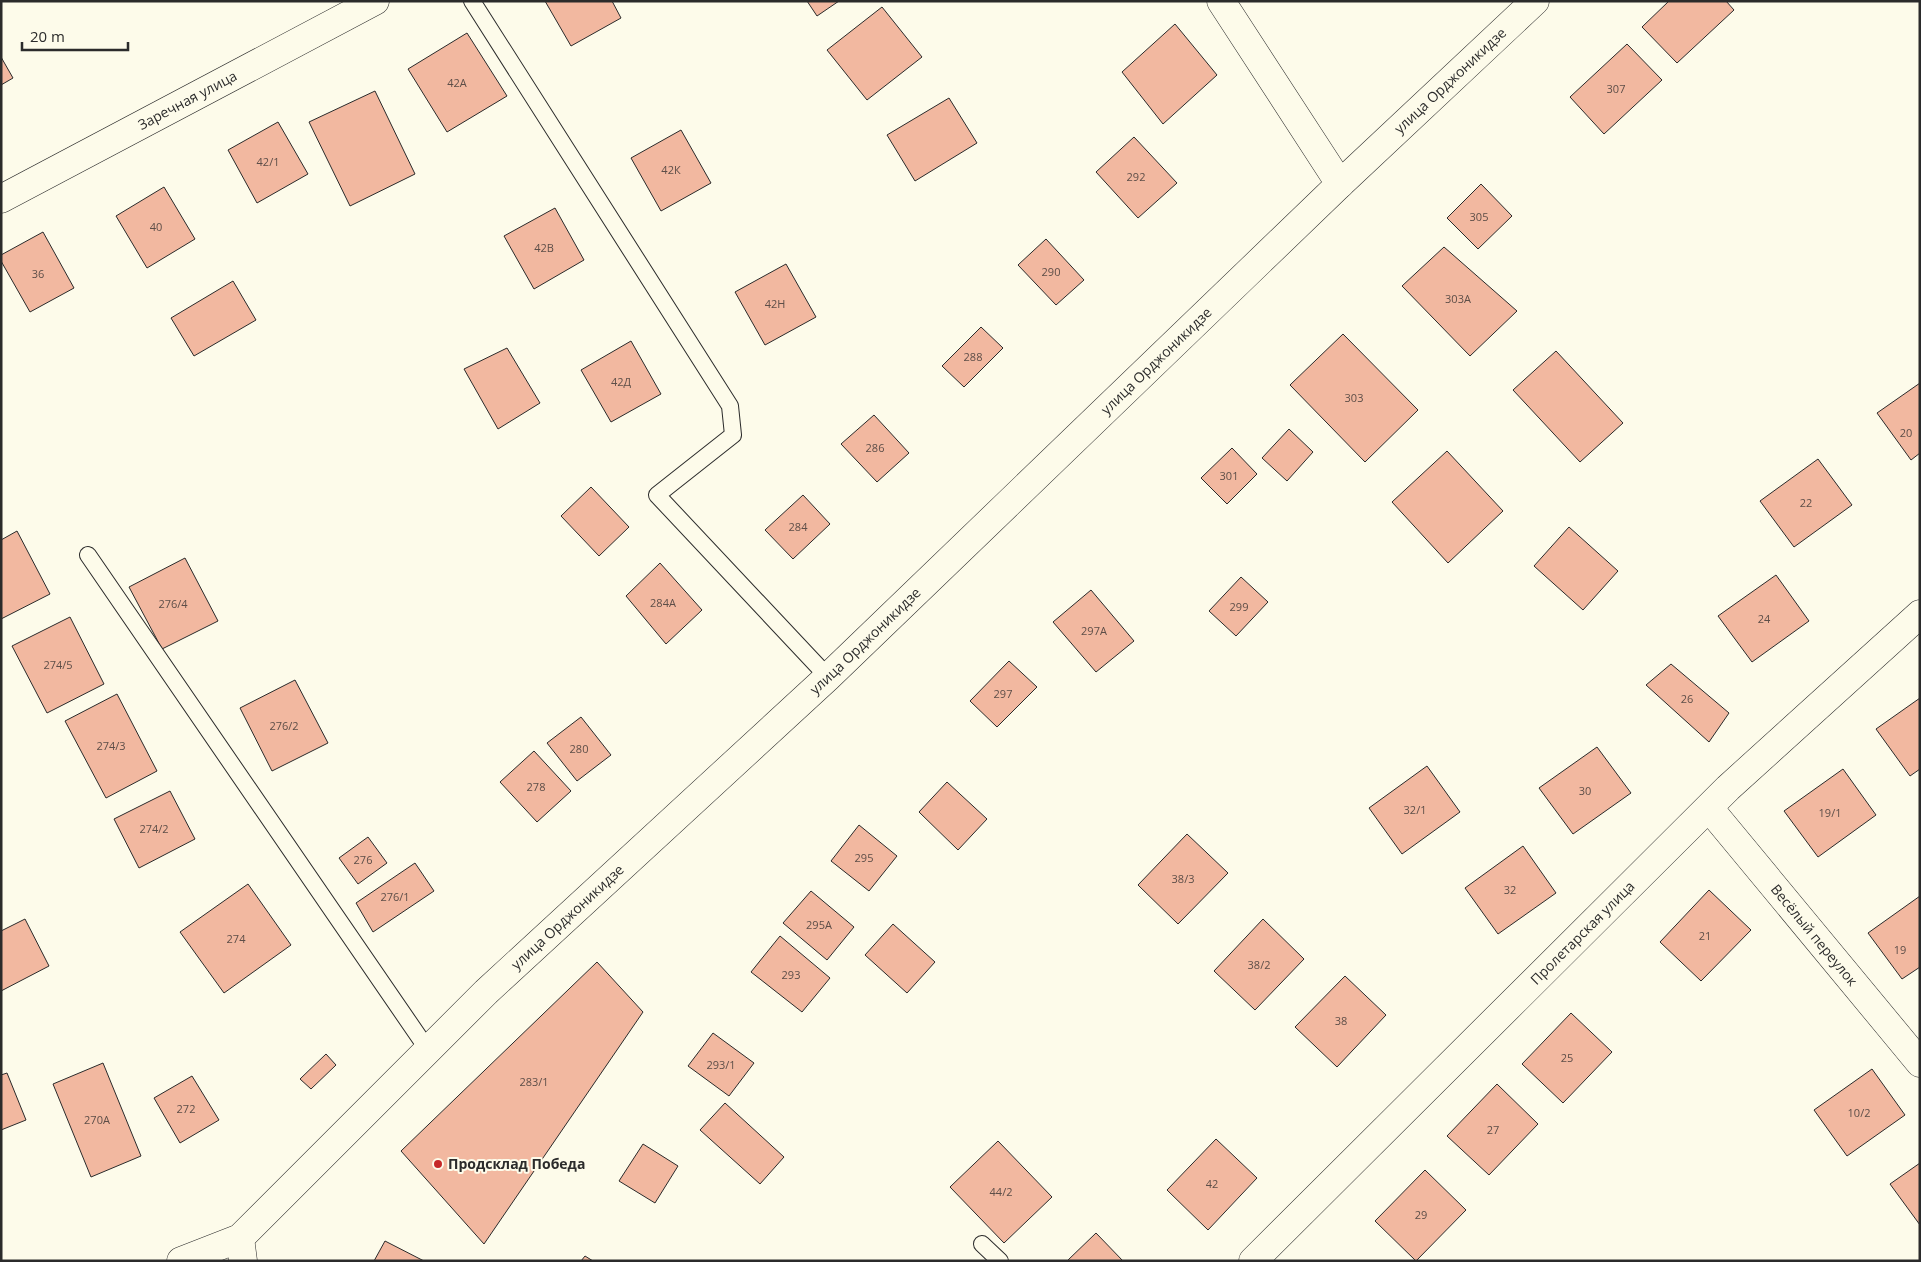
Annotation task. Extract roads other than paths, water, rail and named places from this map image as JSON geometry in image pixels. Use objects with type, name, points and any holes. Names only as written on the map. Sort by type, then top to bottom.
[{"type":"street","name":"Заречная улица","points":[[1,199],[375,1]]},
{"type":"street","points":[[1221,1],[1340,184]]},
{"type":"street","name":"улица Орджоникидзе","points":[[181,1261],[242,1250],[428,1050],[486,992],[828,677],[1340,184],[1535,1]]},
{"type":"street","name":"Пролетарская улица","points":[[1253,1261],[1728,788],[1920,614]]},
{"type":"street","name":"Весёлый переулок","points":[[1709,808],[1920,1063]]},
{"type":"lane","points":[[472,1],[730,406],[733,435],[657,495],[828,677]]},
{"type":"lane","points":[[88,555],[428,1050]]},
{"type":"lane","points":[[982,1244],[1000,1261]]},
{"type":"place","name":"Продсклад Победа","points":[[438,1164]]}]
